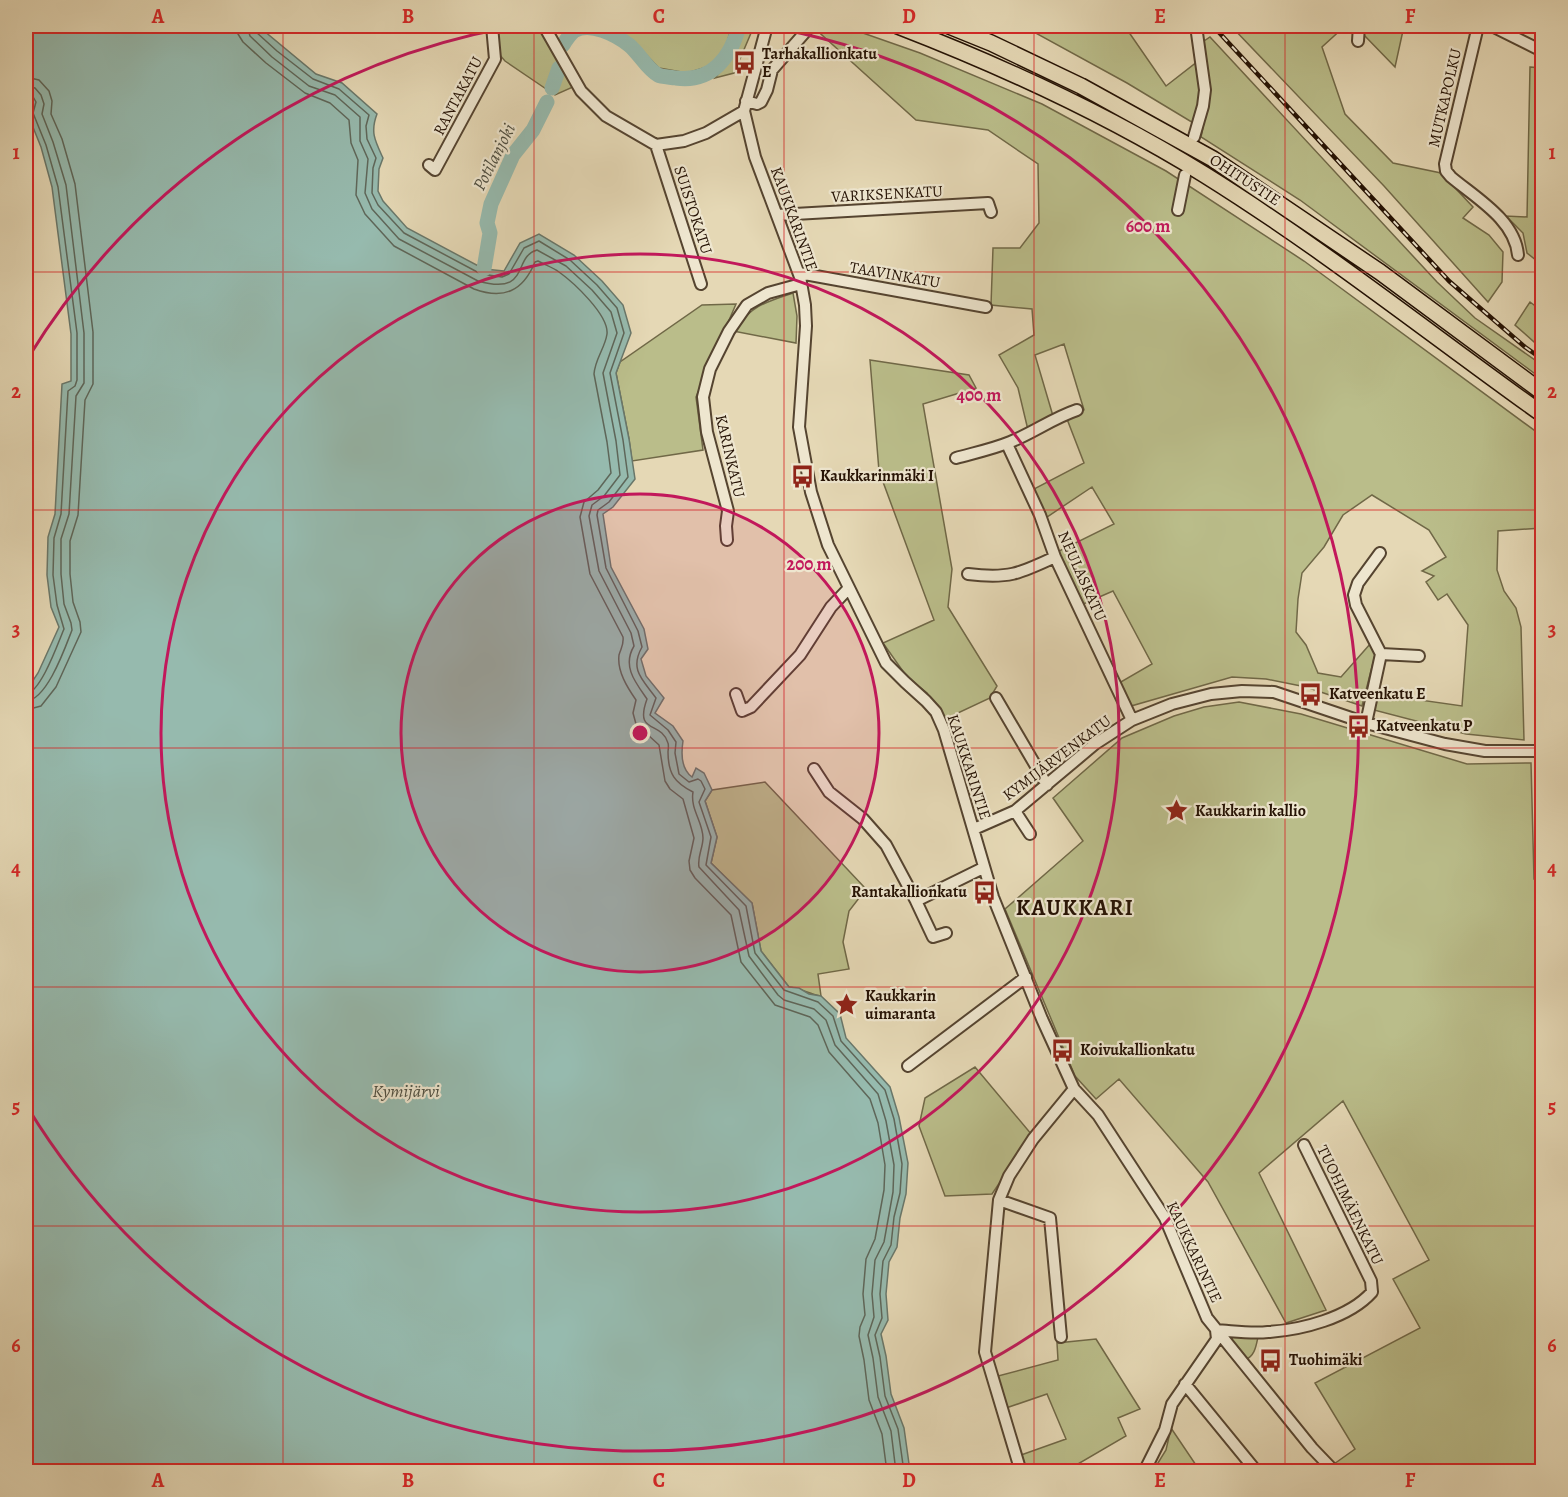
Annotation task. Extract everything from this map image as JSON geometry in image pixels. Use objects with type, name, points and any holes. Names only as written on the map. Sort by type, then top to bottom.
[{"type":"highway","name":"OHITUSTIE","points":[[898,26],[986,60],[1072,101],[1203,174],[1262,212],[1542,414]]},
{"type":"highway","name":"OHITUSTIE","points":[[949,26],[1082,86],[1213,159],[1380,272],[1542,392]]},
{"type":"street","name":"RANTAKATU","points":[[429,165],[435,170],[495,59],[492,26]]},
{"type":"street","points":[[544,26],[581,91],[606,116],[656,145],[684,141],[706,133],[745,106],[761,102],[772,70],[807,30]]},
{"type":"street","name":"KAUKKARINTIE","points":[[767,26],[745,106],[755,157],[800,278],[806,326],[799,427],[811,492],[828,545],[886,663],[936,712],[944,730],[984,868],[1008,934],[1042,1019],[1074,1089],[1098,1115],[1165,1218],[1207,1318],[1312,1448],[1335,1472]]},
{"type":"street","points":[[1194,137],[1205,90],[1196,26]]},
{"type":"street","points":[[1358,41],[1359,26]]},
{"type":"street","name":"MUTKAPOLKU","points":[[1478,26],[1445,164],[1446,171],[1504,222],[1512,232],[1518,255]]},
{"type":"street","points":[[1492,26],[1510,29],[1542,51]]},
{"type":"street","name":"SUISTOKATU","points":[[656,145],[701,284]]},
{"type":"street","points":[[1178,210],[1185,175]]},
{"type":"street","name":"VARIKSENKATU","points":[[777,215],[988,202],[991,212]]},
{"type":"street","name":"TAAVINKATU","points":[[800,278],[986,307]]},
{"type":"street","name":"KARINKATU","points":[[727,540],[728,511],[706,432],[703,397],[710,369],[729,331],[747,304],[800,278]]},
{"type":"street","points":[[956,458],[1007,444],[1047,425],[1062,415],[1077,410]]},
{"type":"street","name":"NEULASKATU","points":[[1007,444],[1040,515],[1055,557],[1132,720]]},
{"type":"street","points":[[1366,723],[1381,654],[1356,605],[1354,596],[1358,582],[1380,553]]},
{"type":"street","points":[[968,574],[1009,576],[1055,557]]},
{"type":"street","points":[[736,694],[742,711],[751,707],[800,655],[831,607],[848,588]]},
{"type":"street","points":[[1381,654],[1419,656]]},
{"type":"street","name":"KYMIJÄRVENKATU","points":[[974,829],[1015,811],[1095,744],[1132,720],[1172,704],[1210,694],[1242,691],[1274,692],[1366,723],[1445,744],[1485,751],[1542,751]]},
{"type":"street","points":[[996,698],[1047,785]]},
{"type":"street","points":[[814,769],[829,792],[863,819],[886,845],[933,937],[946,933]]},
{"type":"street","points":[[1015,811],[1030,834]]},
{"type":"street","points":[[916,900],[984,868]]},
{"type":"street","points":[[908,1066],[1026,977]]},
{"type":"street","points":[[1021,1472],[985,1352],[999,1200],[1009,1176],[1033,1139],[1074,1089]]},
{"type":"street","name":"TUOHIMÄENKATU","points":[[1216,1330],[1267,1333],[1309,1326],[1356,1306],[1372,1292],[1371,1281],[1304,1145]]},
{"type":"street","points":[[999,1200],[1050,1218],[1061,1337]]},
{"type":"street","points":[[1144,1472],[1165,1430],[1172,1404],[1217,1339],[1216,1330]]},
{"type":"street","points":[[1185,1384],[1257,1472]]},
{"type":"green space","points":[[539,26],[573,87],[555,95],[505,61],[498,53],[497,27]]},
{"type":"green space","points":[[590,26],[732,26],[723,55],[710,66],[687,73],[659,68],[631,39],[607,27]]},
{"type":"green space","points":[[744,26],[754,26],[734,73],[715,78],[736,53]]},
{"type":"green space","points":[[812,26],[843,26],[920,53],[1042,104],[1166,171],[1304,261],[1542,436],[1542,528],[1498,531],[1497,570],[1504,591],[1516,608],[1521,627],[1524,740],[1466,734],[1374,710],[1378,694],[1462,706],[1468,625],[1447,594],[1438,600],[1426,582],[1434,576],[1422,571],[1446,557],[1429,530],[1372,495],[1343,515],[1324,547],[1302,573],[1296,632],[1306,645],[1318,673],[1341,677],[1371,643],[1375,655],[1362,706],[1306,687],[1266,679],[1232,677],[1131,706],[1119,683],[1152,664],[1113,591],[1081,605],[1057,552],[1114,524],[1092,487],[1044,519],[1032,490],[1084,463],[1067,419],[1084,410],[1064,344],[1035,355],[1053,416],[1028,430],[1018,388],[999,355],[1034,335],[1032,309],[991,305],[993,248],[1020,248],[1039,223],[1038,164],[988,130],[916,120]]},
{"type":"green space","points":[[1026,26],[1131,26],[1126,28],[1166,86],[1197,62],[1201,91],[1195,124],[1127,83],[1030,30]]},
{"type":"green space","points":[[1231,26],[1345,26],[1322,47],[1345,114],[1393,163],[1441,173],[1473,207],[1463,218],[1489,235],[1503,252],[1502,282],[1488,302],[1384,186]]},
{"type":"green space","points":[[1365,26],[1404,26],[1395,67],[1363,34]]},
{"type":"green space","points":[[1210,37],[1437,282],[1475,318],[1542,365],[1542,379],[1300,200],[1201,137],[1207,89],[1204,41]]},
{"type":"green space","points":[[1530,67],[1542,68],[1542,265],[1527,253],[1523,233],[1506,216],[1527,217]]},
{"type":"green space","points":[[793,293],[797,316],[796,343],[733,331],[746,316],[759,306]]},
{"type":"green space","points":[[1530,302],[1542,311],[1542,349],[1515,325]]},
{"type":"green space","points":[[736,304],[696,397],[703,450],[632,461],[616,373],[620,362],[702,305]]},
{"type":"green space","points":[[870,360],[969,375],[976,388],[923,404],[952,569],[948,607],[997,686],[990,698],[943,720],[927,693],[907,677],[883,643],[934,620],[879,471]]},
{"type":"green space","points":[[1239,702],[1301,714],[1467,764],[1531,763],[1534,879],[1542,879],[1542,1471],[1342,1472],[1334,1464],[1355,1449],[1315,1383],[1420,1328],[1393,1279],[1429,1260],[1343,1101],[1259,1173],[1326,1310],[1286,1323],[1208,1182],[1119,1079],[1096,1099],[1075,1076],[1005,909],[1083,841],[1053,798],[1122,738],[1174,716],[1204,707]]},
{"type":"green space","points":[[765,782],[866,889],[849,911],[843,942],[849,969],[818,974],[821,996],[789,987],[761,951],[752,903],[711,863],[717,837],[705,801],[712,790]]},
{"type":"green space","points":[[975,1067],[1032,1135],[992,1194],[945,1196],[919,1126],[925,1098]]},
{"type":"green space","points":[[1225,1333],[1258,1337],[1251,1356],[1245,1360]]},
{"type":"green space","points":[[1096,1339],[1140,1409],[1118,1418],[1126,1436],[1066,1471],[1025,1471],[1021,1455],[1066,1439],[1047,1394],[1006,1408],[998,1376],[1058,1360],[1057,1343]]},
{"type":"green space","points":[[1171,1428],[1200,1471],[1153,1471],[1166,1450]]},
{"type":"water","name":"Kymijärvi","points":[[26,26],[258,26],[316,74],[342,83],[377,114],[374,136],[383,158],[379,169],[378,191],[383,201],[407,228],[484,269],[504,271],[520,243],[539,234],[574,255],[623,305],[631,333],[616,373],[635,479],[613,507],[603,514],[611,567],[644,629],[648,649],[641,659],[646,676],[664,698],[655,713],[673,726],[683,741],[683,761],[688,774],[692,777],[696,768],[704,773],[712,790],[705,801],[717,837],[711,863],[752,903],[761,951],[789,987],[821,996],[840,1014],[846,1038],[890,1087],[899,1117],[908,1163],[906,1194],[900,1218],[897,1247],[889,1262],[886,1294],[888,1320],[881,1334],[891,1394],[904,1428],[910,1471],[26,1471],[26,691],[38,673],[59,627],[51,607],[47,575],[48,537],[55,514],[62,384],[71,381],[71,334],[52,187],[41,147],[26,110],[30,105],[26,95]]},
{"type":"waterway","name":"Potilanjoki","points":[[563,45],[574,31],[580,28],[595,28],[629,45],[658,75],[689,78],[710,72],[718,66],[731,48],[739,26]]},
{"type":"waterway","name":"Potilanjoki","points":[[552,88],[559,68]]},
{"type":"waterway","name":"Potilanjoki","points":[[484,269],[490,233],[487,223],[491,204],[513,155],[533,130],[547,102]]},
{"type":"railway","points":[[1213,26],[1449,281],[1542,359]]},
{"type":"place","name":"Tarhakallionkatu E","points":[[744,63]]},
{"type":"place","name":"Kaukkarinmäki I","points":[[802,476]]},
{"type":"place","name":"Katveenkatu E","points":[[1311,694]]},
{"type":"place","name":"Katveenkatu P","points":[[1358,726]]},
{"type":"place","name":"Kaukkarin kallio","points":[[1177,811]]},
{"type":"place","name":"Rantakallionkatu","points":[[985,892]]},
{"type":"place","name":"Kaukkarin uimaranta","points":[[847,1005]]},
{"type":"place","name":"Koivukallionkatu","points":[[1062,1050]]},
{"type":"place","name":"Tuohimäki","points":[[1271,1360]]},
{"type":"district","name":"KAUKKARI","points":[[1075,908]]}]
